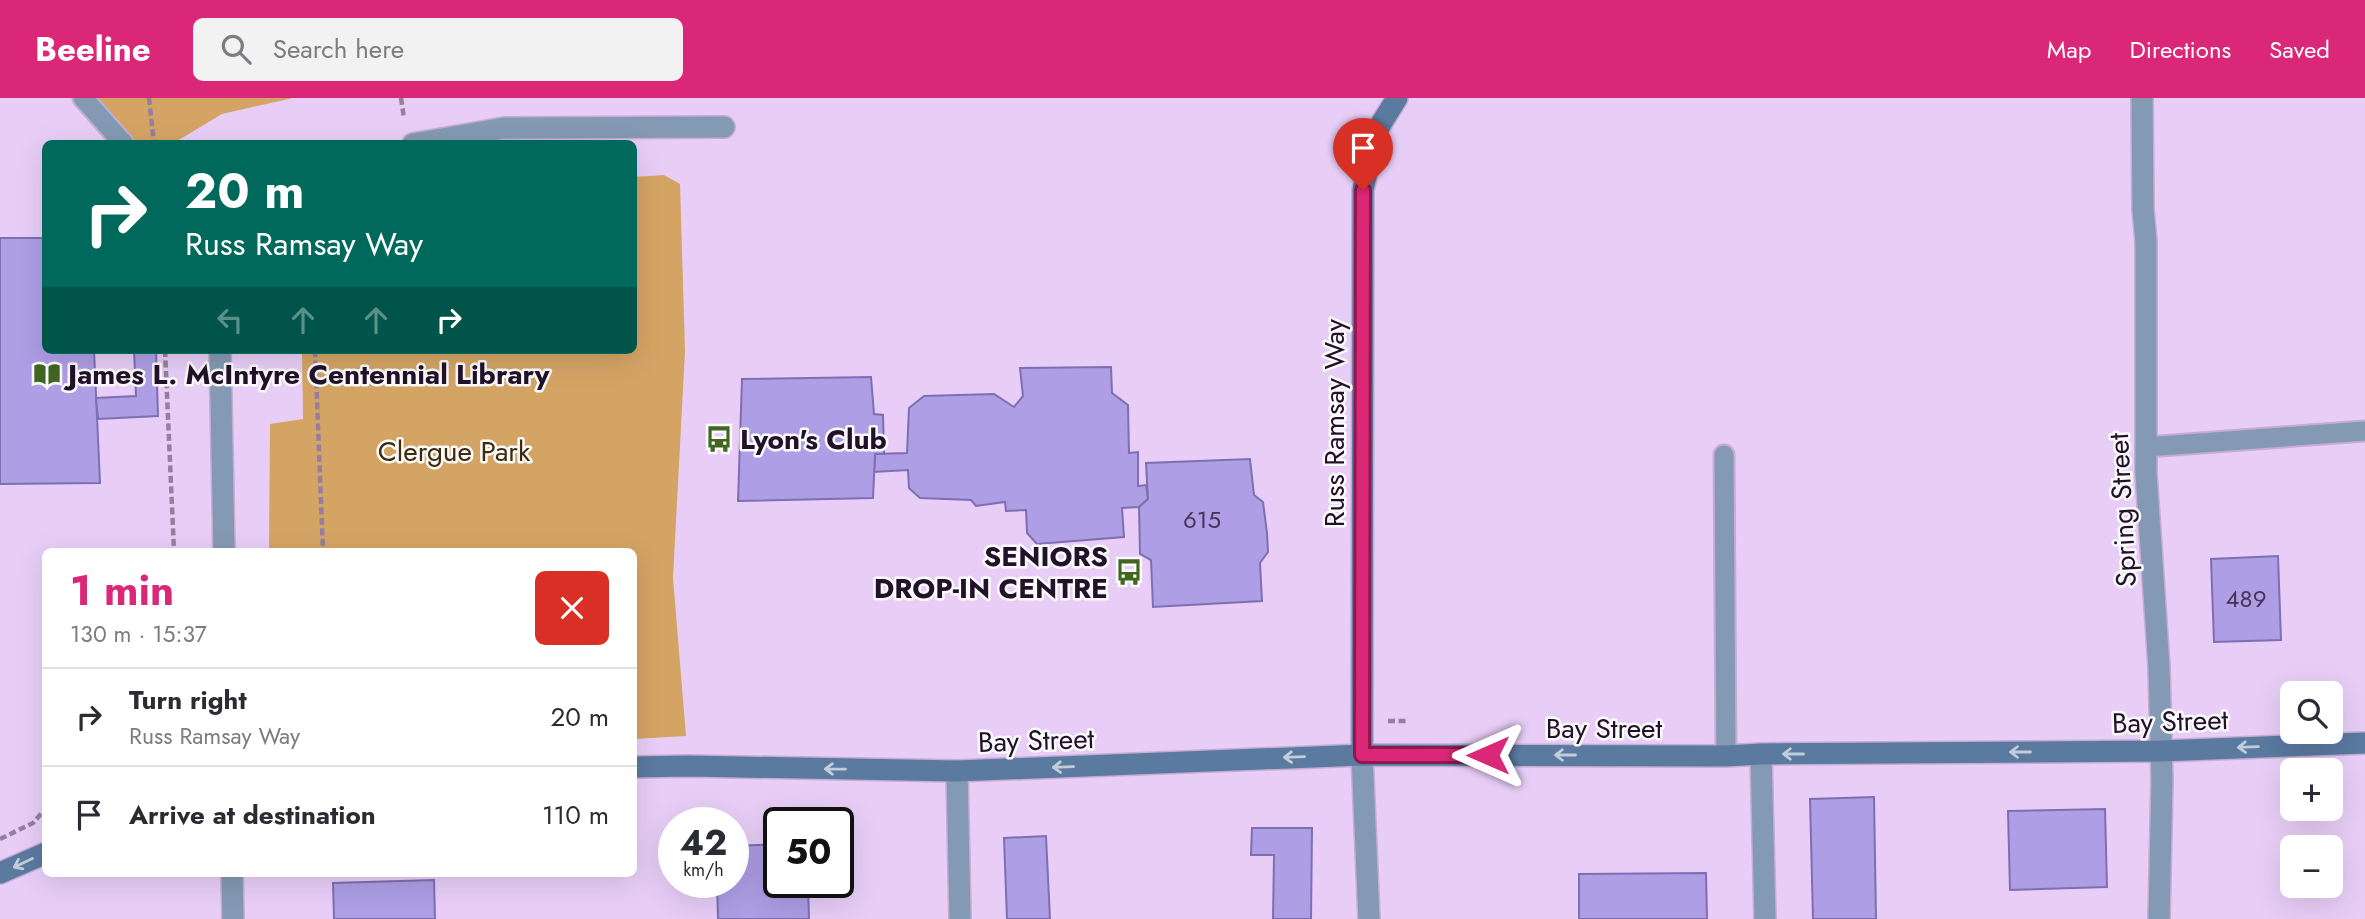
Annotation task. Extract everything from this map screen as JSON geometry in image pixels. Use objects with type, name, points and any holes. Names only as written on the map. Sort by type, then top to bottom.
[{"type":"main road","name":"Russ Ramsay Way","points":[[1362,755],[1363,190],[1377,132],[1397,98]]},
{"type":"main road","name":"Bay Street","points":[[637,768],[690,765],[957,771],[1362,755],[1726,756],[2161,751],[2365,743]]},
{"type":"main road","points":[[0,873],[42,855]]},
{"type":"street","name":"Spring Street","points":[[2142,98],[2146,242],[2146,447],[2159,667],[2161,751],[2159,919]]},
{"type":"street","points":[[435,140],[505,128],[724,127]]},
{"type":"street","points":[[220,354],[224,548]]},
{"type":"street","points":[[1761,754],[1765,919]]},
{"type":"street","points":[[1362,755],[1369,919]]},
{"type":"street","points":[[957,771],[960,919]]},
{"type":"street","points":[[232,877],[233,919]]},
{"type":"lane","points":[[83,98],[120,140]]},
{"type":"lane","points":[[2146,447],[2365,431]]},
{"type":"lane","points":[[1724,455],[1726,756]]},
{"type":"path","points":[[149,98],[154,140]]},
{"type":"path","points":[[165,354],[174,548]]},
{"type":"path","points":[[315,354],[323,548]]},
{"type":"path","points":[[0,839],[33,823],[42,813]]},
{"type":"green space","points":[[83,98],[293,98],[222,114],[179,140],[121,140]]},
{"type":"green space","name":"Clergue Park","points":[[664,175],[680,184],[685,351],[673,578],[686,736],[637,739],[637,548],[269,548],[270,424],[303,419],[302,354],[637,354],[637,177]]},
{"type":"building","name":"James L. McIntyre Centennial Library","points":[[0,238],[42,238],[42,354],[94,354],[100,483],[0,484]]},
{"type":"building","points":[[134,354],[156,354],[158,416],[98,419],[96,398],[136,396]]},
{"type":"building","points":[[1111,367],[1112,393],[1128,405],[1129,453],[1138,452],[1138,486],[1146,485],[1148,499],[1139,507],[1122,508],[1124,537],[1037,544],[1027,533],[1026,510],[1006,511],[1005,502],[976,506],[971,500],[920,498],[909,488],[908,470],[874,472],[875,454],[907,453],[909,408],[924,396],[994,394],[1014,407],[1023,396],[1020,368]]},
{"type":"building","points":[[871,377],[874,414],[883,415],[884,454],[875,454],[873,498],[738,501],[742,379]]},
{"type":"building","points":[[1250,459],[1254,495],[1263,502],[1267,533],[1268,552],[1260,563],[1262,601],[1153,607],[1151,560],[1140,554],[1139,507],[1148,499],[1146,463]]},
{"type":"building","points":[[2278,556],[2281,640],[2214,642],[2211,559]]},
{"type":"building","points":[[1874,797],[1876,919],[1813,919],[1810,799]]},
{"type":"building","points":[[2105,809],[2107,887],[2010,890],[2008,811]]},
{"type":"building","points":[[1252,828],[1312,828],[1311,919],[1273,919],[1274,855],[1251,855]]},
{"type":"building","points":[[1046,836],[1050,919],[1007,919],[1004,838]]},
{"type":"building","points":[[749,845],[763,845],[763,898],[808,898],[809,919],[718,919],[717,898],[749,898]]},
{"type":"building","points":[[1706,873],[1707,919],[1579,919],[1579,874]]},
{"type":"building","points":[[434,880],[435,919],[334,919],[333,883]]},
{"type":"place","name":"James L. McIntyre Centennial Library","points":[[47,374]]},
{"type":"place","name":"Lyon's Club","points":[[719,439]]},
{"type":"place","name":"SENIORS DROP-IN CENTRE","points":[[1129,572]]},
{"type":"route","points":[[1363,190],[1362,755],[1488,755]]}]
